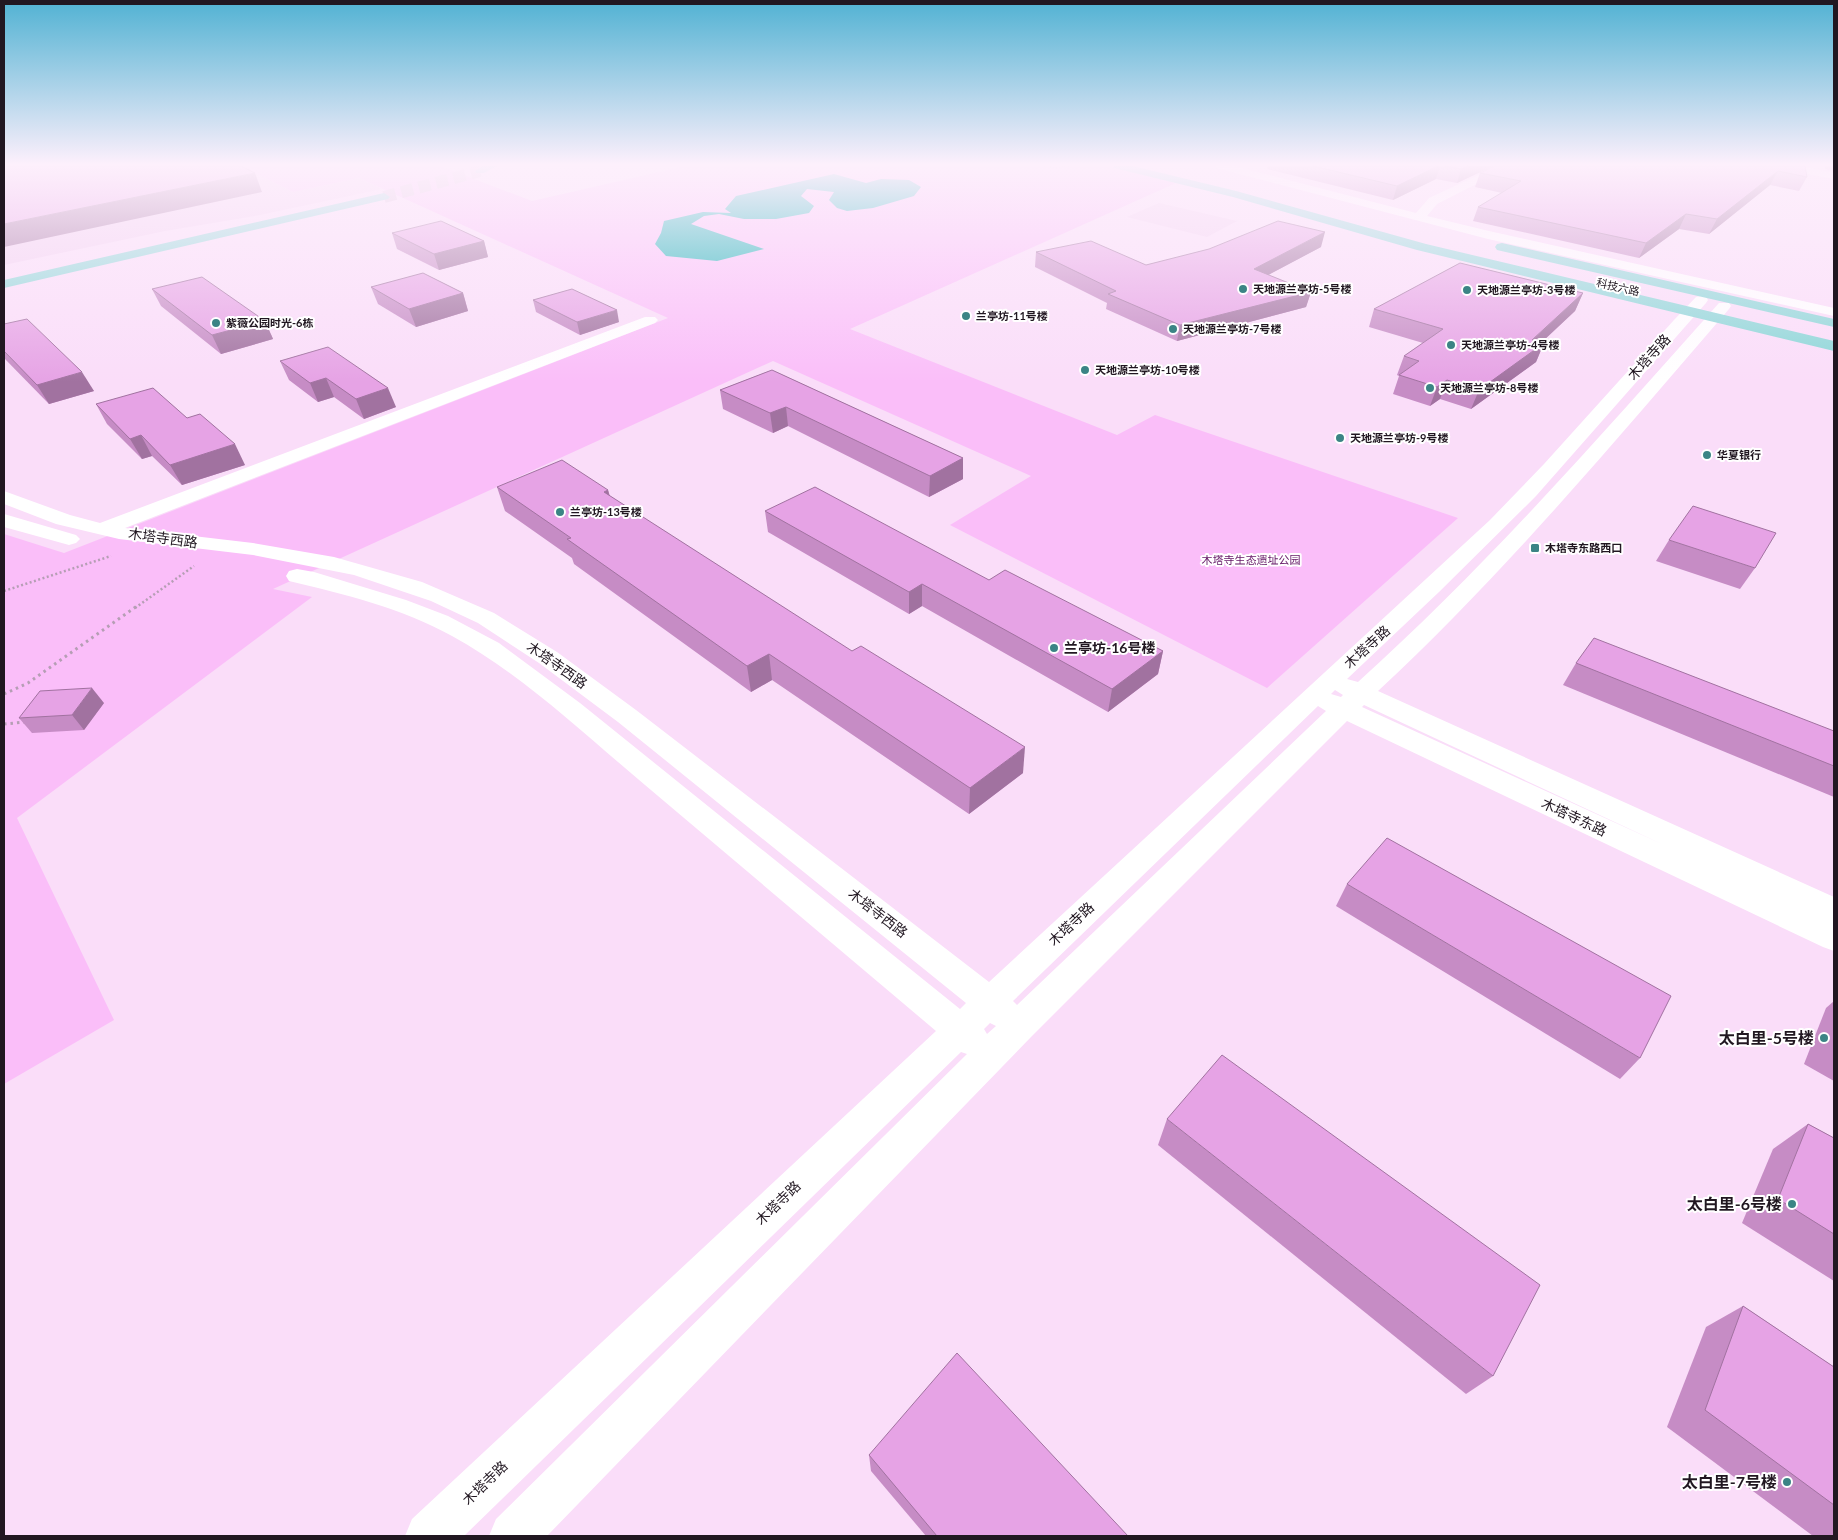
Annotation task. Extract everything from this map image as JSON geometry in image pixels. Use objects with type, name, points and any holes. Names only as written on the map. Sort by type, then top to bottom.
[{"type":"main road","points":[[4,277],[186,238]]},
{"type":"main road","points":[[4,284],[202,238]]},
{"type":"main road","points":[[1390,238],[1422,247],[1707,309],[1834,346]]},
{"type":"main road","name":"科技六路","points":[[1419,238],[1707,309],[1834,338]]},
{"type":"main road","name":"科技六路","points":[[1437,238],[1707,309],[1834,331]]},
{"type":"main road","points":[[1465,238],[1834,323]]},
{"type":"street","points":[[1501,238],[1834,312]]},
{"type":"street","name":"木塔寺路","points":[[513,1536],[990,1056],[1004,1014],[1322,688],[1375,641],[1530,491],[1707,309]]},
{"type":"street","name":"木塔寺路","points":[[429,1536],[960,1030],[1004,1014],[1405,653],[1555,498],[1707,309]]},
{"type":"street","points":[[91,536],[650,320]]},
{"type":"street","name":"木塔寺西路","points":[[4,497],[91,536],[130,550],[314,579],[416,611],[478,640],[571,709],[990,1056]]},
{"type":"street","name":"木塔寺西路","points":[[4,520],[26,528],[91,536],[253,549],[398,581],[464,607],[515,636],[595,692],[1004,1014]]},
{"type":"street","name":"木塔寺东路","points":[[1322,688],[1834,938]]},
{"type":"street","name":"木塔寺东路","points":[[1352,702],[1834,911]]},
{"type":"path","points":[[4,591],[130,550]]},
{"type":"path","points":[[4,694],[28,683],[202,560]]},
{"type":"path","points":[[4,724],[32,721]]},
{"type":"shaded area","points":[[4,238],[132,238],[4,265]]},
{"type":"shaded area","points":[[658,238],[731,238],[764,249],[717,261],[666,256],[655,244]]},
{"type":"green space","name":"木塔寺生态遗址公园","points":[[491,238],[1053,238],[850,329],[1117,435],[1155,415],[1458,518],[1267,688],[950,525],[1031,476],[773,361],[273,589],[312,597],[17,818],[114,1020],[4,1084],[4,534],[64,553],[668,318]]},
{"type":"building","points":[[402,238],[477,238],[484,241],[434,254]]},
{"type":"building","points":[[1236,238],[1314,238],[1254,269],[1311,292],[1180,325],[1108,294],[1116,291],[1036,252],[1091,241],[1146,265],[1209,249]]},
{"type":"building","points":[[1622,238],[1653,238],[1646,243]]},
{"type":"building","points":[[1460,263],[1583,293],[1532,340],[1544,343],[1479,390],[1447,380],[1437,387],[1399,375],[1419,361],[1404,356],[1443,329],[1374,309]]},
{"type":"building","points":[[423,273],[463,293],[409,309],[371,287]]},
{"type":"building","points":[[202,277],[265,321],[212,335],[152,289]]},
{"type":"building","points":[[572,289],[617,310],[577,322],[533,300]]},
{"type":"building","points":[[27,319],[82,372],[37,385],[4,351],[4,324]]},
{"type":"building","points":[[328,347],[388,388],[356,399],[326,378],[310,383],[280,361]]},
{"type":"building","points":[[772,370],[963,458],[930,476],[786,407],[770,413],[720,390]]},
{"type":"building","points":[[153,388],[187,418],[200,414],[235,444],[170,465],[141,435],[130,439],[96,404]]},
{"type":"building","points":[[562,460],[608,490],[604,492],[852,651],[861,646],[1025,747],[970,788],[769,654],[747,666],[567,539],[571,538],[497,487]]},
{"type":"building","points":[[815,487],[989,580],[1005,570],[1163,651],[1112,689],[922,584],[909,592],[765,511]]},
{"type":"building","points":[[1693,506],[1776,533],[1755,568],[1669,540]]},
{"type":"building","points":[[1594,638],[1834,731],[1834,766],[1576,663]]},
{"type":"building","points":[[92,688],[72,715],[19,718],[40,691]]},
{"type":"building","points":[[1387,838],[1671,996],[1640,1058],[1347,884]]},
{"type":"building","points":[[1222,1055],[1540,1285],[1493,1376],[1167,1119]]},
{"type":"building","points":[[1808,1124],[1834,1138],[1834,1234],[1778,1199]]},
{"type":"building","points":[[1743,1306],[1834,1367],[1834,1505],[1705,1410]]},
{"type":"building","points":[[957,1353],[1128,1536],[937,1536],[869,1455]]},
{"type":"place","name":"天地源兰亭坊-5号楼","points":[[1243,289]]},
{"type":"place","name":"天地源兰亭坊-3号楼","points":[[1467,290]]},
{"type":"place","name":"兰亭坊-11号楼","points":[[966,316]]},
{"type":"place","name":"紫薇公园时光-6栋","points":[[216,323]]},
{"type":"place","name":"天地源兰亭坊-7号楼","points":[[1173,329]]},
{"type":"place","name":"天地源兰亭坊-4号楼","points":[[1451,345]]},
{"type":"place","name":"天地源兰亭坊-10号楼","points":[[1085,370]]},
{"type":"place","name":"天地源兰亭坊-8号楼","points":[[1430,388]]},
{"type":"place","name":"天地源兰亭坊-9号楼","points":[[1340,438]]},
{"type":"place","name":"华夏银行","points":[[1707,455]]},
{"type":"place","name":"兰亭坊-13号楼","points":[[560,512]]},
{"type":"place","name":"木塔寺东路西口","points":[[1535,548]]},
{"type":"place","name":"兰亭坊-16号楼","points":[[1054,648]]},
{"type":"place","name":"太白里-5号楼","points":[[1824,1038]]},
{"type":"place","name":"太白里-6号楼","points":[[1792,1204]]},
{"type":"place","name":"太白里-7号楼","points":[[1787,1482]]}]
